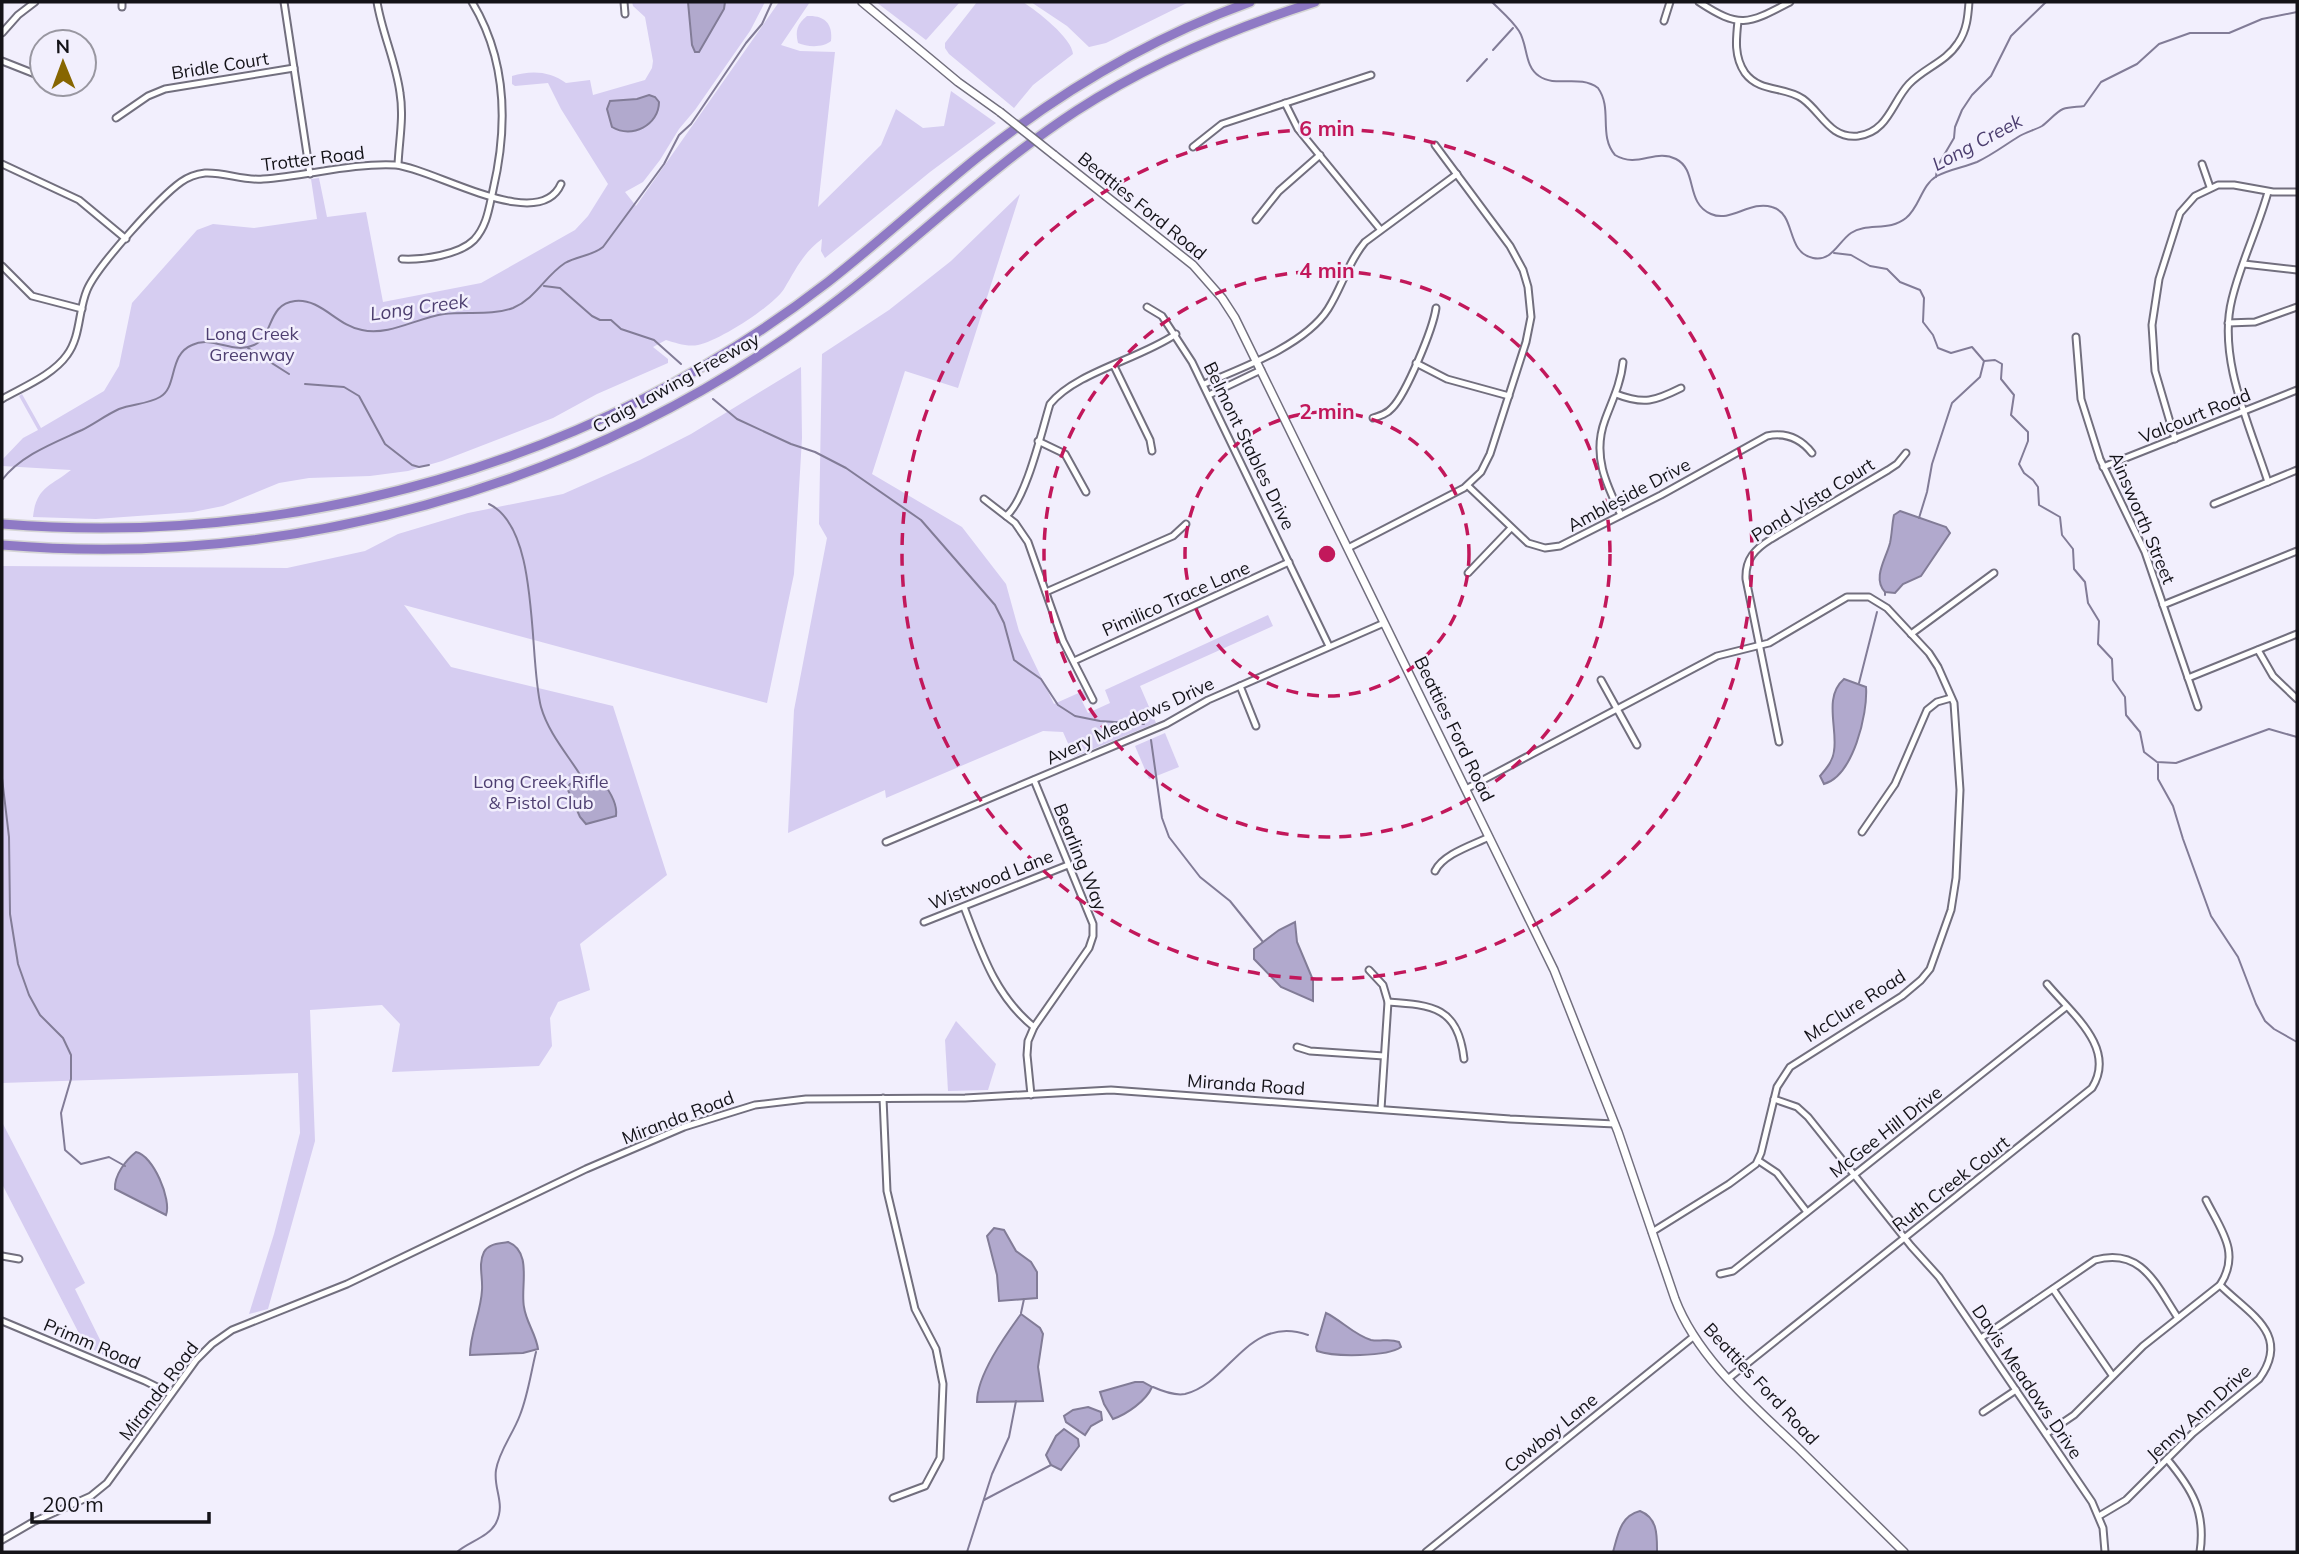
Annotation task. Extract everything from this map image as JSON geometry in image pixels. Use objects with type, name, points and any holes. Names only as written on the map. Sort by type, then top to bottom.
[{"type":"highway","name":"Craig Lawing Freeway","points":[[2,524],[93,528],[210,523],[277,516],[414,487],[472,470],[581,428],[665,387],[785,313],[827,283],[978,157],[1080,84],[1157,41],[1250,2]]},
{"type":"highway","name":"Craig Lawing Freeway","points":[[2,545],[85,550],[166,548],[217,545],[332,528],[458,496],[575,454],[662,412],[773,347],[859,284],[1014,155],[1099,97],[1212,39],[1315,2]]},
{"type":"main road","name":"Beatties Ford Road","points":[[862,2],[958,82],[1168,244],[1207,280],[1235,318],[1554,970],[1615,1124],[1681,1314],[1693,1337],[1729,1378],[1898,1550]]},
{"type":"street","points":[[2,33],[6,22],[34,2]]},
{"type":"street","points":[[285,2],[310,174]]},
{"type":"street","points":[[377,2],[400,93],[402,123],[398,165]]},
{"type":"street","points":[[402,259],[439,255],[468,245],[483,227],[492,196],[501,153],[503,100],[492,47],[472,2]]},
{"type":"street","points":[[624,2],[625,14]]},
{"type":"street","points":[[1664,21],[1670,2]]},
{"type":"street","points":[[1699,2],[1725,18],[1738,21],[1758,19],[1790,2]]},
{"type":"street","points":[[1738,21],[1737,58],[1751,79],[1762,86],[1795,94],[1808,103],[1832,129],[1846,135],[1858,136],[1872,132],[1882,125],[1908,85],[1953,50],[1964,33],[1969,2]]},
{"type":"street","points":[[2,61],[28,71]]},
{"type":"street","name":"Bridle Court","points":[[116,118],[148,96],[165,89],[294,68]]},
{"type":"street","points":[[1193,147],[1222,124],[1371,75]]},
{"type":"street","points":[[1284,103],[1293,122],[1380,229]]},
{"type":"street","points":[[1348,548],[1468,486],[1481,472],[1487,462],[1509,397],[1530,327],[1531,301],[1523,270],[1510,246],[1435,145]]},
{"type":"street","points":[[1256,220],[1279,191],[1320,155]]},
{"type":"street","points":[[2,164],[79,200],[126,239]]},
{"type":"street","points":[[2202,164],[2210,187]]},
{"type":"street","name":"Trotter Road","points":[[2,399],[52,369],[65,358],[76,338],[82,309],[93,279],[173,188],[192,176],[216,173],[250,180],[398,165],[414,168],[466,190],[524,203],[538,203],[551,198],[561,184]]},
{"type":"street","points":[[1209,394],[1259,366],[1309,330],[1321,319],[1332,302],[1355,254],[1365,242],[1457,174]]},
{"type":"street","points":[[2175,439],[2155,371],[2153,315],[2159,279],[2177,220],[2188,201],[2210,187],[2234,185],[2268,192],[2297,192]]},
{"type":"street","points":[[2268,192],[2231,301],[2228,323],[2231,363],[2268,482]]},
{"type":"street","points":[[2244,264],[2297,270]]},
{"type":"street","points":[[2,267],[33,296],[82,309]]},
{"type":"street","name":"Belmont Stables Drive","points":[[1147,307],[1162,316],[1176,334],[1204,384],[1329,646]]},
{"type":"street","points":[[2228,323],[2255,322],[2297,307]]},
{"type":"street","points":[[1373,418],[1388,412],[1400,399],[1436,309]]},
{"type":"street","points":[[1006,516],[1024,488],[1050,404],[1055,397],[1067,387],[1176,334]]},
{"type":"street","name":"Ainsworth Street","points":[[2076,337],[2081,399],[2104,467],[2141,544],[2198,707]]},
{"type":"street","points":[[1621,515],[1604,480],[1599,459],[1602,427],[1616,394],[1623,362]]},
{"type":"street","points":[[1416,363],[1447,379],[1509,397]]},
{"type":"street","points":[[1114,366],[1150,440],[1152,451]]},
{"type":"street","points":[[1204,384],[1259,366]]},
{"type":"street","points":[[1616,394],[1633,400],[1650,401],[1681,388]]},
{"type":"street","name":"Valcourt Road","points":[[2104,467],[2297,390]]},
{"type":"street","name":"Ambleside Drive","points":[[1468,486],[1532,545],[1552,548],[1575,539],[1768,436],[1782,435],[1792,438],[1806,445],[1812,453]]},
{"type":"street","points":[[1038,441],[1065,454],[1086,492]]},
{"type":"street","name":"Pond Vista Court","points":[[1779,742],[1746,579],[1752,554],[1771,539],[1888,470],[1906,453]]},
{"type":"street","points":[[2214,504],[2297,470]]},
{"type":"street","points":[[984,499],[1006,516],[1028,542],[1057,627],[1093,701]]},
{"type":"street","points":[[1046,592],[1173,536],[1186,524]]},
{"type":"street","points":[[1468,573],[1511,528]]},
{"type":"street","points":[[2163,606],[2297,551]]},
{"type":"street","name":"Pimilico Trace Lane","points":[[1073,661],[1289,562]]},
{"type":"street","points":[[1911,634],[1994,573]]},
{"type":"street","name":"McClure Road","points":[[1466,789],[1717,656],[1769,643],[1836,602],[1856,596],[1869,597],[1883,605],[1938,667],[1955,708],[1959,768],[1958,845],[1951,911],[1930,969],[1922,980],[1902,996],[1790,1066],[1773,1099],[1759,1161]]},
{"type":"street","name":"Avery Meadows Drive","points":[[886,842],[1166,724],[1208,700],[1384,623]]},
{"type":"street","points":[[2188,678],[2297,634]]},
{"type":"street","points":[[2258,650],[2273,676],[2297,699]]},
{"type":"street","points":[[1601,680],[1637,745]]},
{"type":"street","points":[[1240,686],[1256,726]]},
{"type":"street","points":[[1862,832],[1895,784],[1927,709],[1937,702],[1951,698]]},
{"type":"street","name":"Bearling Way","points":[[1031,1095],[1028,1048],[1034,1027],[1090,948],[1093,936],[1093,924],[1034,780]]},
{"type":"street","points":[[1435,871],[1441,862],[1489,837]]},
{"type":"street","name":"Wistwood Lane","points":[[925,922],[1068,864]]},
{"type":"street","points":[[964,907],[994,979],[1023,1018],[1034,1027]]},
{"type":"street","points":[[1369,970],[1383,985],[1388,1002],[1381,1109]]},
{"type":"street","name":"Ruth Creek Court","points":[[1729,1378],[2092,1088],[2100,1069],[2100,1054],[2091,1036],[2048,984]]},
{"type":"street","points":[[1388,1002],[1423,1004],[1445,1014],[1462,1045],[1464,1059]]},
{"type":"street","name":"McGee Hill Drive","points":[[1720,1274],[1733,1271],[2066,1007]]},
{"type":"street","points":[[1297,1047],[1310,1051],[1384,1056]]},
{"type":"street","name":"Miranda Road","points":[[2,1539],[78,1503],[99,1490],[117,1471],[204,1351],[232,1330],[347,1284],[586,1169],[665,1135],[755,1105],[793,1100],[965,1098],[1130,1090],[1510,1119],[1615,1124]]},
{"type":"street","points":[[883,1098],[887,1191],[915,1309],[936,1349],[943,1384],[940,1458],[925,1486],[893,1499]]},
{"type":"street","name":"Davis Meadows Drive","points":[[1773,1099],[1802,1111],[1939,1277],[2092,1502],[2103,1528],[2105,1552]]},
{"type":"street","points":[[1652,1232],[1729,1184],[1759,1161],[1777,1173],[1807,1212]]},
{"type":"street","points":[[2046,1434],[2074,1415],[2143,1346],[2220,1285],[2227,1274],[2230,1250],[2206,1200]]},
{"type":"street","points":[[2,1256],[19,1259]]},
{"type":"street","points":[[1981,1338],[2095,1260],[2109,1257],[2138,1263],[2178,1318]]},
{"type":"street","name":"Jenny Ann Drive","points":[[2099,1516],[2126,1500],[2193,1433],[2259,1379],[2271,1360],[2270,1337],[2264,1327],[2220,1285]]},
{"type":"street","points":[[2053,1289],[2112,1375]]},
{"type":"street","name":"Primm Road","points":[[2,1321],[171,1394]]},
{"type":"street","name":"Cowboy Lane","points":[[1426,1552],[1693,1337]]},
{"type":"street","points":[[1983,1412],[2016,1390]]},
{"type":"street","points":[[2167,1459],[2198,1506],[2203,1534],[2200,1552]]},
{"type":"green space","name":"Long Creek Greenway","points":[[632,2],[765,2],[750,31],[679,129],[660,160],[643,182],[625,192],[636,206],[779,2],[810,2],[781,45],[800,51],[835,52],[818,207],[881,145],[896,109],[923,128],[944,126],[951,91],[996,123],[930,172],[825,258],[821,251],[822,239],[815,244],[778,296],[744,322],[719,337],[698,345],[666,340],[653,347],[668,359],[668,363],[597,394],[553,418],[442,461],[408,471],[370,476],[309,478],[279,483],[223,506],[193,512],[96,519],[33,517],[41,493],[71,470],[2,466],[2,460],[23,438],[38,430],[19,396],[22,394],[41,428],[104,391],[119,366],[132,303],[197,230],[213,224],[254,228],[317,219],[311,179],[319,178],[327,217],[366,212],[383,302],[481,283],[575,230],[588,216],[608,184],[561,109],[548,83],[515,86],[512,84],[512,76],[540,73],[566,83],[590,80],[593,95],[645,80],[653,61],[645,17]]},
{"type":"green space","points":[[876,2],[960,2],[926,40]]},
{"type":"green space","points":[[977,2],[1023,2],[1053,25],[1071,48],[1073,54],[1033,85],[1014,108],[945,48],[945,43]]},
{"type":"green space","points":[[1031,2],[1189,2],[1106,43],[1089,47],[1067,26]]},
{"type":"green space","points":[[807,16],[826,21],[831,41],[815,46],[798,43],[798,28]]},
{"type":"green space","points":[[1020,194],[958,388],[905,371],[872,474],[962,527],[1006,584],[1019,631],[1054,704],[1083,691],[1087,698],[1082,701],[1088,713],[1110,703],[1105,690],[1268,615],[1273,626],[1140,686],[1156,723],[1074,757],[1063,732],[1043,731],[886,798],[885,790],[788,833],[794,710],[827,538],[819,524],[822,354],[889,310],[951,261]]},
{"type":"green space","name":"Long Creek Rifle & Pistol Club","points":[[801,367],[802,438],[794,574],[767,703],[404,605],[451,667],[613,706],[667,875],[580,944],[590,990],[558,1002],[550,1018],[552,1046],[539,1066],[392,1072],[400,1024],[382,1005],[310,1010],[315,1141],[268,1309],[249,1314],[274,1234],[300,1133],[298,1073],[2,1083],[2,566],[287,568],[365,551],[398,534],[468,513],[563,494],[691,434]]},
{"type":"green space","points":[[1165,733],[1179,767],[1149,779],[1135,746]]},
{"type":"green space","points":[[956,1021],[996,1064],[988,1090],[948,1091],[945,1040]]},
{"type":"green space","points":[[2,1122],[85,1283],[75,1289],[109,1358],[85,1345],[2,1184]]},
{"type":"shaded area","points":[[688,2],[725,2],[724,9],[699,52],[695,52],[692,45]]},
{"type":"shaded area","points":[[649,95],[659,102],[658,110],[649,123],[643,128],[628,131],[612,127],[607,109],[610,101],[637,99]]},
{"type":"shaded area","points":[[1900,511],[1946,527],[1950,533],[1921,576],[1903,584],[1895,593],[1885,592],[1880,581],[1881,568],[1890,543],[1894,515]]},
{"type":"shaded area","points":[[1844,679],[1866,687],[1864,712],[1851,757],[1834,779],[1824,784],[1820,776],[1831,761],[1834,751],[1834,695]]},
{"type":"shaded area","points":[[591,779],[601,780],[607,788],[614,802],[616,816],[586,824],[567,788],[570,784]]},
{"type":"shaded area","points":[[1295,922],[1297,942],[1313,980],[1313,1001],[1281,987],[1254,959],[1254,949],[1279,930]]},
{"type":"shaded area","points":[[136,1152],[149,1161],[160,1179],[166,1199],[166,1215],[115,1189],[121,1168]]},
{"type":"shaded area","points":[[994,1228],[1004,1230],[1016,1251],[1031,1262],[1037,1272],[1037,1298],[999,1301],[997,1275],[987,1236]]},
{"type":"shaded area","points":[[508,1242],[516,1247],[523,1262],[524,1307],[538,1349],[523,1353],[470,1355],[481,1298],[482,1257],[489,1247]]},
{"type":"shaded area","points":[[1326,1313],[1365,1338],[1399,1342],[1401,1347],[1384,1353],[1360,1355],[1317,1351]]},
{"type":"shaded area","points":[[1021,1314],[1040,1328],[1043,1334],[1038,1367],[1043,1401],[977,1402],[978,1391],[987,1368]]},
{"type":"shaded area","points":[[1143,1382],[1152,1387],[1136,1406],[1113,1419],[1100,1392]]},
{"type":"shaded area","points":[[1088,1407],[1101,1412],[1102,1420],[1091,1426],[1085,1435],[1066,1422],[1064,1416],[1073,1410]]},
{"type":"shaded area","points":[[1064,1429],[1078,1439],[1079,1446],[1061,1470],[1051,1465],[1046,1455],[1056,1436]]},
{"type":"shaded area","points":[[1640,1511],[1653,1523],[1657,1552],[1613,1552],[1624,1522]]},
{"type":"waterway","name":"Long Creek","points":[[2,480],[19,463],[39,450],[119,409],[160,397],[169,386],[179,356],[192,345],[208,342],[238,348],[254,345],[265,335],[275,314],[286,303],[304,301],[353,327],[372,331],[393,329],[444,314],[496,312],[521,304],[565,263],[603,247],[664,164],[679,135],[691,124],[762,24],[772,2]]},
{"type":"waterway","name":"Long Creek","points":[[1492,2],[1519,31],[1534,72],[1553,81],[1583,82],[1598,88],[1605,105],[1607,139],[1615,155],[1631,160],[1661,156],[1676,159],[1687,171],[1698,202],[1711,214],[1726,216],[1756,206],[1772,207],[1780,211],[1798,248],[1813,258],[1830,254],[1857,230],[1892,225],[1906,218],[1927,185],[1937,176],[1983,159],[2021,135],[2042,126],[2063,109],[2084,106],[2101,82],[2137,64],[2159,44],[2190,33],[2229,33],[2262,19],[2297,12]]},
{"type":"waterway","points":[[1936,177],[1937,167],[1954,138],[1962,110],[1972,95],[1991,76],[2011,36],[2046,2]]},
{"type":"waterway","points":[[1493,50],[1513,28]]},
{"type":"waterway","points":[[1467,81],[1487,59]]},
{"type":"waterway","points":[[1834,253],[1851,255],[1870,266],[1887,269],[1900,282],[1920,290],[1924,298],[1923,322],[1933,335],[1938,348],[1951,353],[1972,347],[1984,361],[1980,377],[1952,403],[1932,464],[1919,518]]},
{"type":"waterway","points":[[544,286],[560,288],[600,320],[611,320],[621,329],[654,340],[681,364]]},
{"type":"waterway","points":[[248,348],[289,374]]},
{"type":"waterway","points":[[1984,361],[1995,360],[2002,364],[2001,379],[2014,395],[2011,415],[2028,432],[2028,441],[2019,464],[2038,487],[2039,505],[2060,517],[2062,535],[2073,549],[2074,569],[2085,582],[2088,603],[2099,621],[2098,644],[2112,659],[2113,680],[2125,697],[2126,715],[2140,732],[2144,752],[2157,762],[2176,763],[2269,729],[2297,737]]},
{"type":"waterway","points":[[305,384],[344,387],[359,396],[385,444],[412,465],[429,465]]},
{"type":"waterway","points":[[713,399],[737,419],[846,468],[921,520],[995,605],[1004,623],[1014,660],[1041,679],[1058,705],[1075,716],[1144,724]]},
{"type":"waterway","points":[[489,504],[506,518],[517,539],[525,566],[541,707],[554,736],[584,781]]},
{"type":"waterway","points":[[1859,683],[1877,612]]},
{"type":"waterway","points":[[1151,740],[1162,818],[1169,837],[1200,877],[1230,901],[1263,942]]},
{"type":"waterway","points":[[2158,764],[2158,779],[2173,806],[2211,916],[2238,957],[2265,1021],[2297,1042]]},
{"type":"waterway","points":[[2,778],[9,837],[10,914],[18,964],[29,995],[40,1015],[63,1038],[71,1055],[71,1079],[61,1113],[65,1150],[81,1164],[109,1157],[125,1166]]},
{"type":"waterway","points":[[1021,1313],[1024,1299]]},
{"type":"waterway","points":[[1153,1387],[1172,1394],[1185,1394],[1201,1387],[1241,1352],[1270,1334],[1287,1331],[1308,1335]]},
{"type":"waterway","points":[[457,1552],[489,1532],[499,1516],[496,1470],[523,1407],[536,1352]]},
{"type":"waterway","points":[[967,1552],[992,1474],[1009,1437],[1016,1401]]},
{"type":"waterway","points":[[984,1500],[1051,1465]]}]
